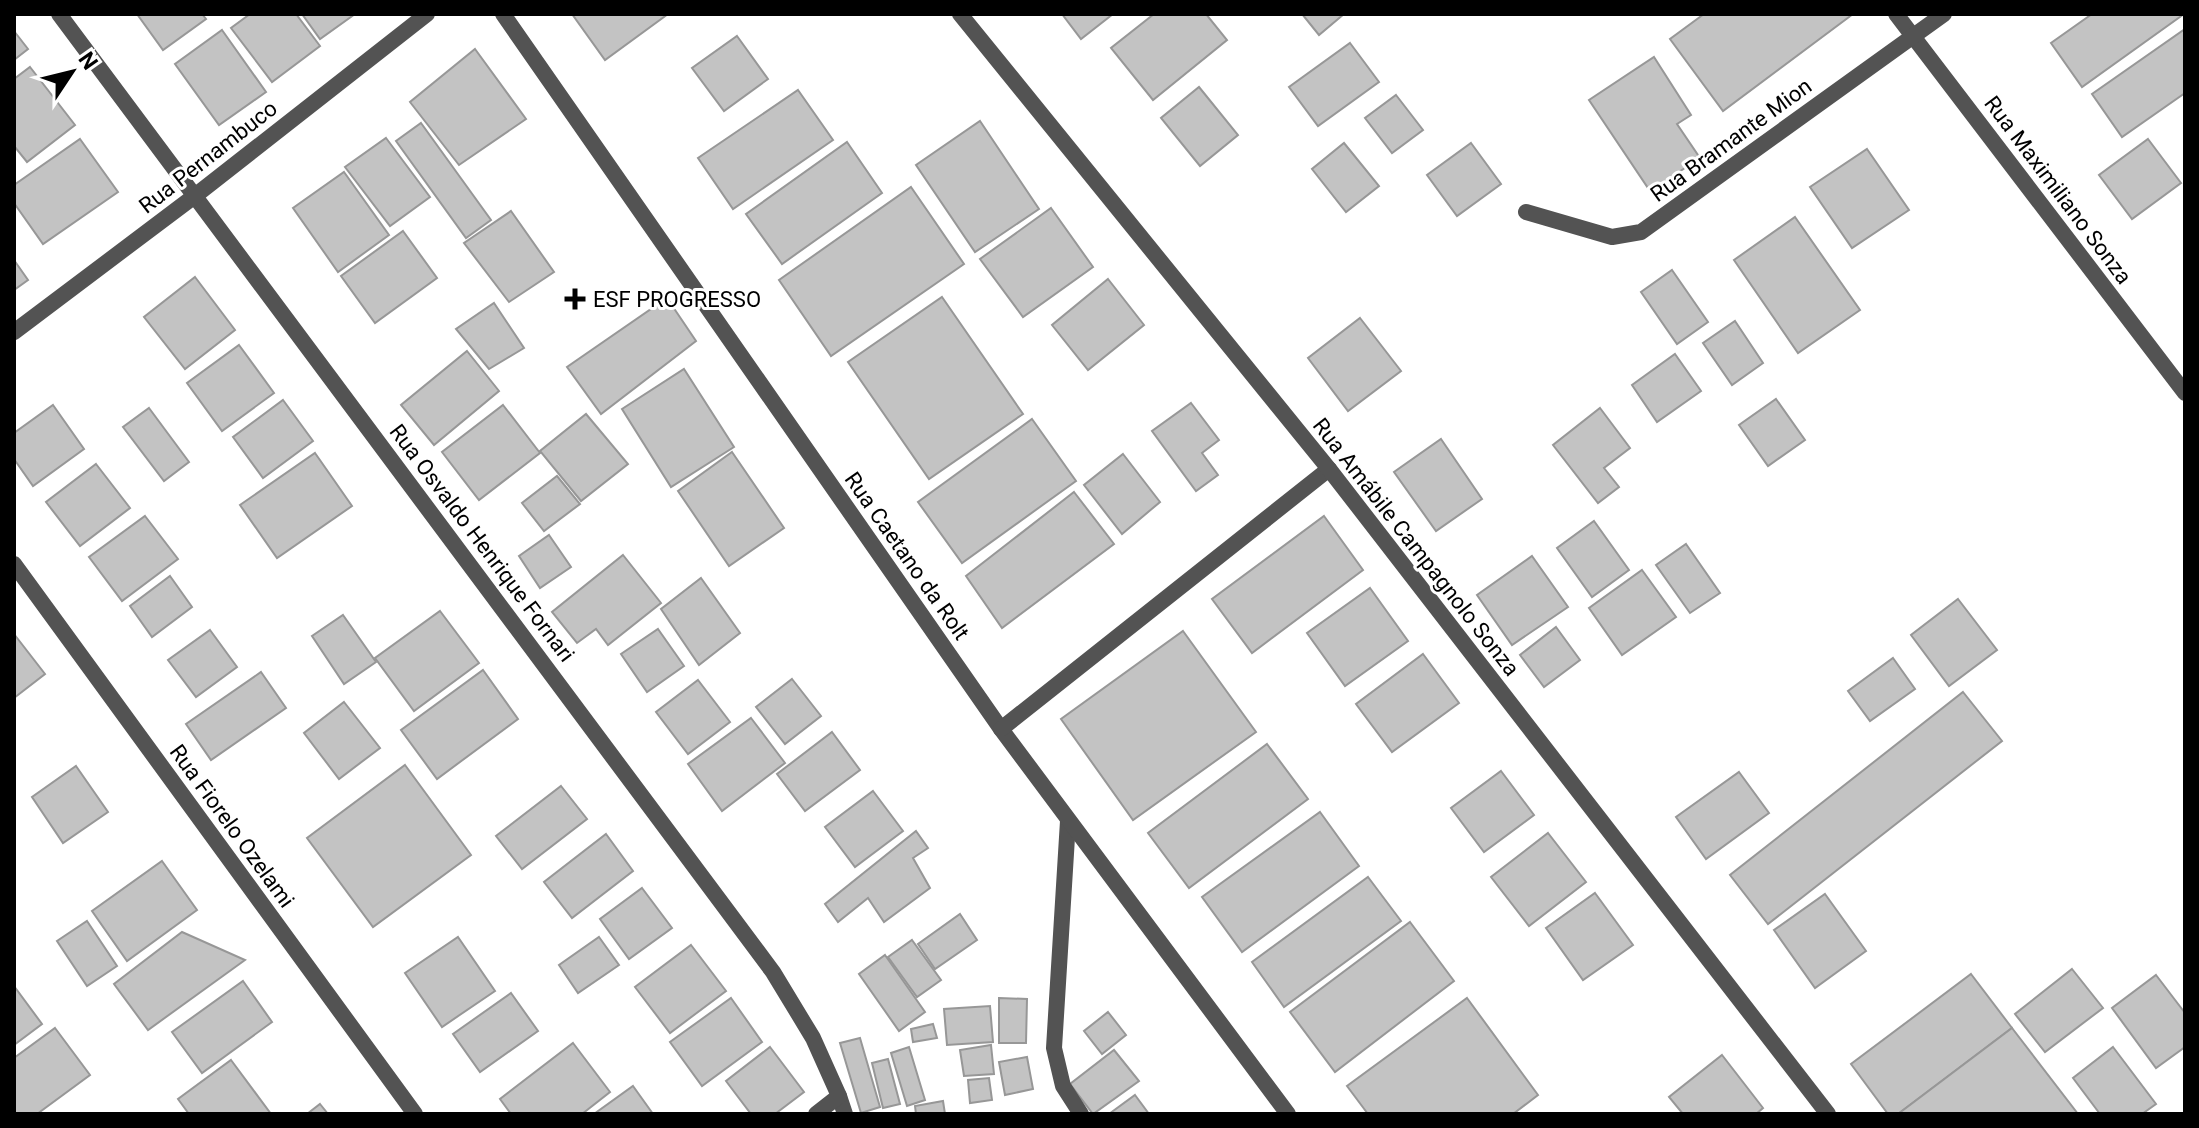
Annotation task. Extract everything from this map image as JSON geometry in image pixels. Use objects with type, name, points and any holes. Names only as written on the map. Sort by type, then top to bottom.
[{"type":"street","name":"Rua Osvaldo Henrique Fornari","points":[[59,14],[773,972],[813,1038],[845,1114]]},
{"type":"street","name":"Rua Pernambuco","points":[[14,332],[196,195],[427,14]]},
{"type":"street","name":"Rua Caetano da Rolt","points":[[503,14],[1001,729],[1288,1114]]},
{"type":"street","name":"Rua Amábile Campagnolo Sonza","points":[[960,14],[1329,469],[1828,1114]]},
{"type":"street","name":"Rua Maximiliano Sonza","points":[[1896,14],[2185,393]]},
{"type":"street","name":"Rua Bramante Mion","points":[[1526,212],[1612,237],[1641,232],[1944,14]]},
{"type":"street","points":[[1001,729],[1329,469]]},
{"type":"street","name":"Rua Fiorelo Ozelami","points":[[14,564],[415,1114]]},
{"type":"street","points":[[1068,821],[1054,1048],[1063,1086],[1081,1114]]},
{"type":"street","points":[[816,1114],[839,1096]]},
{"type":"building","points":[[137,14],[202,14],[206,19],[163,50]]},
{"type":"building","points":[[250,14],[296,14],[320,46],[272,82],[231,28]]},
{"type":"building","points":[[302,14],[355,14],[320,39]]},
{"type":"building","points":[[572,14],[668,14],[605,60]]},
{"type":"building","points":[[1062,14],[1113,14],[1081,39]]},
{"type":"building","points":[[1154,14],[1206,14],[1227,40],[1153,100],[1111,48]]},
{"type":"building","points":[[1302,14],[1344,14],[1319,35]]},
{"type":"building","points":[[1704,14],[1853,14],[1723,111],[1670,39]]},
{"type":"building","points":[[2092,14],[2184,14],[2082,87],[2051,43]]},
{"type":"building","points":[[2185,29],[2185,93],[2122,137],[2092,94]]},
{"type":"building","points":[[222,30],[266,92],[219,125],[175,64]]},
{"type":"building","points":[[14,31],[28,49],[14,60]]},
{"type":"building","points":[[737,36],[768,79],[724,111],[692,68]]},
{"type":"building","points":[[1350,43],[1379,82],[1318,126],[1289,87]]},
{"type":"building","points":[[475,49],[526,119],[459,165],[410,102]]},
{"type":"building","points":[[1654,57],[1691,115],[1677,124],[1700,158],[1650,191],[1589,100]]},
{"type":"building","points":[[30,67],[75,125],[27,162],[14,146],[14,79]]},
{"type":"building","points":[[1199,87],[1238,135],[1200,166],[1161,118]]},
{"type":"building","points":[[798,90],[833,140],[733,209],[698,158]]},
{"type":"building","points":[[1396,95],[1423,130],[1392,153],[1365,118]]},
{"type":"building","points":[[980,121],[1039,209],[975,252],[916,165]]},
{"type":"building","points":[[421,123],[491,220],[466,238],[396,141]]},
{"type":"building","points":[[386,138],[430,197],[390,226],[345,167]]},
{"type":"building","points":[[80,139],[118,192],[43,244],[14,203],[14,185]]},
{"type":"building","points":[[2148,139],[2181,183],[2132,219],[2099,175]]},
{"type":"building","points":[[847,142],[882,193],[782,264],[746,214]]},
{"type":"building","points":[[1344,143],[1379,186],[1346,212],[1312,169]]},
{"type":"building","points":[[1471,143],[1501,184],[1457,216],[1427,175]]},
{"type":"building","points":[[1867,149],[1909,210],[1852,248],[1810,187]]},
{"type":"building","points":[[344,172],[389,235],[338,272],[293,208]]},
{"type":"building","points":[[911,187],[964,264],[831,356],[779,280]]},
{"type":"building","points":[[1051,208],[1093,267],[1023,317],[980,259]]},
{"type":"building","points":[[511,211],[554,272],[509,302],[464,243]]},
{"type":"building","points":[[1795,217],[1860,310],[1798,353],[1734,260]]},
{"type":"building","points":[[403,231],[437,278],[375,323],[341,276]]},
{"type":"building","points":[[14,260],[28,280],[14,290]]},
{"type":"building","points":[[1672,270],[1708,322],[1677,344],[1641,292]]},
{"type":"building","points":[[195,277],[235,330],[185,369],[144,317]]},
{"type":"building","points":[[1108,279],[1144,325],[1088,370],[1052,325]]},
{"type":"building","points":[[942,297],[1023,414],[929,479],[848,362]]},
{"type":"building","points":[[667,298],[696,341],[601,414],[567,367]]},
{"type":"building","points":[[494,303],[524,348],[489,369],[456,329]]},
{"type":"building","points":[[1360,318],[1401,371],[1348,411],[1308,358]]},
{"type":"building","points":[[1735,321],[1763,363],[1732,385],[1703,343]]},
{"type":"building","points":[[239,345],[274,393],[222,431],[187,383]]},
{"type":"building","points":[[467,351],[499,391],[434,445],[401,405]]},
{"type":"building","points":[[1675,354],[1701,391],[1657,422],[1632,385]]},
{"type":"building","points":[[684,369],[734,447],[671,487],[622,409]]},
{"type":"building","points":[[1776,399],[1805,440],[1768,466],[1739,425]]},
{"type":"building","points":[[283,400],[313,441],[263,478],[233,437]]},
{"type":"building","points":[[1191,403],[1219,440],[1202,453],[1218,475],[1196,491],[1152,431]]},
{"type":"building","points":[[53,405],[84,449],[33,486],[14,459],[14,433]]},
{"type":"building","points":[[503,405],[540,453],[479,500],[442,452]]},
{"type":"building","points":[[149,408],[189,462],[164,481],[123,427]]},
{"type":"building","points":[[1600,408],[1630,448],[1604,468],[1619,487],[1598,503],[1553,445]]},
{"type":"building","points":[[586,414],[628,464],[581,501],[540,451]]},
{"type":"building","points":[[1032,419],[1076,481],[962,563],[918,502]]},
{"type":"building","points":[[1441,439],[1482,499],[1436,531],[1394,472]]},
{"type":"building","points":[[732,452],[784,528],[729,566],[678,491]]},
{"type":"building","points":[[315,453],[352,506],[277,558],[240,505]]},
{"type":"building","points":[[1123,454],[1160,502],[1122,534],[1084,485]]},
{"type":"building","points":[[96,464],[130,508],[80,546],[46,502]]},
{"type":"building","points":[[557,476],[580,504],[544,531],[522,503]]},
{"type":"building","points":[[1074,492],[1114,544],[1002,628],[966,576]]},
{"type":"building","points":[[145,516],[178,559],[122,601],[89,557]]},
{"type":"building","points":[[1324,516],[1363,570],[1252,653],[1212,599]]},
{"type":"building","points":[[1594,521],[1629,570],[1592,597],[1557,548]]},
{"type":"building","points":[[549,535],[571,567],[540,588],[519,556]]},
{"type":"building","points":[[1686,544],[1720,593],[1690,613],[1656,565]]},
{"type":"building","points":[[623,555],[661,603],[608,645],[596,629],[577,643],[552,612]]},
{"type":"building","points":[[1532,556],[1568,607],[1512,645],[1477,595]]},
{"type":"building","points":[[1642,570],[1676,617],[1622,655],[1589,608]]},
{"type":"building","points":[[170,576],[192,607],[152,637],[130,606]]},
{"type":"building","points":[[701,578],[740,633],[699,665],[661,609]]},
{"type":"building","points":[[1370,588],[1408,641],[1345,686],[1307,633]]},
{"type":"building","points":[[1958,599],[1997,650],[1949,686],[1911,635]]},
{"type":"building","points":[[440,611],[479,663],[414,711],[375,658]]},
{"type":"building","points":[[343,615],[376,662],[344,684],[312,636]]},
{"type":"building","points":[[1556,627],[1580,660],[1544,687],[1520,655]]},
{"type":"building","points":[[658,629],[684,666],[647,692],[621,654]]},
{"type":"building","points":[[210,630],[237,667],[196,697],[168,660]]},
{"type":"building","points":[[1183,631],[1256,732],[1133,820],[1061,719]]},
{"type":"building","points":[[14,634],[45,674],[14,698]]},
{"type":"building","points":[[1423,654],[1459,703],[1392,752],[1356,704]]},
{"type":"building","points":[[1893,658],[1915,689],[1870,721],[1848,691]]},
{"type":"building","points":[[483,670],[518,719],[437,779],[401,730]]},
{"type":"building","points":[[261,672],[286,708],[211,760],[186,724]]},
{"type":"building","points":[[792,679],[821,716],[785,744],[756,707]]},
{"type":"building","points":[[698,680],[730,722],[688,754],[656,712]]},
{"type":"building","points":[[1963,692],[2002,741],[1768,924],[1730,875]]},
{"type":"building","points":[[344,702],[380,748],[339,779],[304,733]]},
{"type":"building","points":[[751,718],[785,763],[722,811],[688,764]]},
{"type":"building","points":[[832,732],[860,770],[805,811],[777,774]]},
{"type":"building","points":[[1267,744],[1308,799],[1189,888],[1148,833]]},
{"type":"building","points":[[405,765],[471,855],[373,927],[307,838]]},
{"type":"building","points":[[76,766],[108,812],[63,843],[32,797]]},
{"type":"building","points":[[1501,771],[1534,815],[1484,852],[1451,808]]},
{"type":"building","points":[[1739,772],[1769,813],[1706,859],[1676,817]]},
{"type":"building","points":[[561,786],[587,819],[522,869],[496,836]]},
{"type":"building","points":[[873,791],[903,831],[855,867],[825,827]]},
{"type":"building","points":[[1320,812],[1359,866],[1242,952],[1202,897]]},
{"type":"building","points":[[916,831],[928,848],[913,858],[930,888],[884,922],[868,898],[838,922],[825,904]]},
{"type":"building","points":[[1548,833],[1586,882],[1529,926],[1491,877]]},
{"type":"building","points":[[606,834],[633,871],[572,918],[544,882]]},
{"type":"building","points":[[162,861],[197,910],[127,961],[92,911]]},
{"type":"building","points":[[1368,877],[1401,921],[1284,1007],[1252,962]]},
{"type":"building","points":[[642,888],[672,928],[629,959],[600,919]]},
{"type":"building","points":[[1595,893],[1633,945],[1583,980],[1546,928]]},
{"type":"building","points":[[1825,894],[1866,951],[1815,988],[1774,930]]},
{"type":"building","points":[[960,914],[977,940],[935,969],[918,944]]},
{"type":"building","points":[[87,921],[117,966],[87,986],[57,941]]},
{"type":"building","points":[[1410,922],[1454,981],[1335,1072],[1290,1012]]},
{"type":"building","points":[[182,932],[245,960],[148,1030],[114,984]]},
{"type":"building","points":[[458,937],[495,991],[442,1027],[405,973]]},
{"type":"building","points":[[599,937],[619,965],[578,993],[559,965]]},
{"type":"building","points":[[912,940],[941,980],[917,997],[888,957]]},
{"type":"building","points":[[691,945],[726,991],[670,1033],[635,987]]},
{"type":"building","points":[[885,955],[925,1012],[899,1031],[859,974]]},
{"type":"building","points":[[2072,969],[2103,1008],[2045,1052],[2015,1014]]},
{"type":"building","points":[[1971,974],[2012,1028],[1898,1114],[1888,1114],[1851,1064]]},
{"type":"building","points":[[2156,975],[2185,1013],[2185,1047],[2156,1068],[2112,1008]]},
{"type":"building","points":[[243,981],[272,1022],[202,1073],[172,1032]]},
{"type":"building","points":[[14,986],[42,1024],[14,1045]]},
{"type":"building","points":[[511,993],[538,1031],[480,1072],[453,1034]]},
{"type":"building","points":[[731,998],[762,1042],[702,1086],[670,1042]]},
{"type":"building","points":[[999,998],[1027,999],[1026,1043],[999,1043]]},
{"type":"building","points":[[1467,998],[1538,1095],[1513,1114],[1368,1114],[1347,1086]]},
{"type":"building","points":[[990,1006],[993,1042],[947,1045],[944,1009]]},
{"type":"building","points":[[1108,1012],[1126,1035],[1102,1054],[1084,1031]]},
{"type":"building","points":[[933,1024],[937,1038],[913,1042],[911,1029]]},
{"type":"building","points":[[55,1028],[90,1075],[37,1114],[14,1114],[14,1058]]},
{"type":"building","points":[[2012,1028],[2078,1114],[1898,1114]]},
{"type":"building","points":[[860,1038],[880,1107],[861,1113],[840,1043]]},
{"type":"building","points":[[573,1043],[610,1092],[582,1114],[511,1114],[500,1099]]},
{"type":"building","points":[[991,1045],[994,1074],[964,1076],[960,1050]]},
{"type":"building","points":[[770,1047],[804,1092],[775,1114],[751,1114],[726,1081]]},
{"type":"building","points":[[909,1047],[925,1100],[907,1106],[891,1053]]},
{"type":"building","points":[[2113,1047],[2156,1104],[2142,1114],[2100,1114],[2073,1078]]},
{"type":"building","points":[[1114,1050],[1139,1081],[1093,1114],[1070,1084]]},
{"type":"building","points":[[1722,1055],[1763,1108],[1756,1114],[1683,1114],[1669,1097]]},
{"type":"building","points":[[1027,1057],[1033,1089],[1005,1095],[999,1062]]},
{"type":"building","points":[[888,1059],[900,1104],[883,1108],[872,1063]]},
{"type":"building","points":[[231,1060],[271,1114],[189,1114],[178,1099]]},
{"type":"building","points":[[989,1078],[992,1100],[970,1103],[968,1080]]},
{"type":"building","points":[[633,1086],[653,1114],[594,1114]]},
{"type":"building","points":[[1135,1095],[1149,1114],[1109,1114]]},
{"type":"building","points":[[943,1101],[945,1114],[916,1114],[915,1106]]},
{"type":"building","points":[[320,1104],[328,1114],[307,1114]]},
{"type":"place","name":"ESF PROGRESSO","points":[[575,299]]}]
